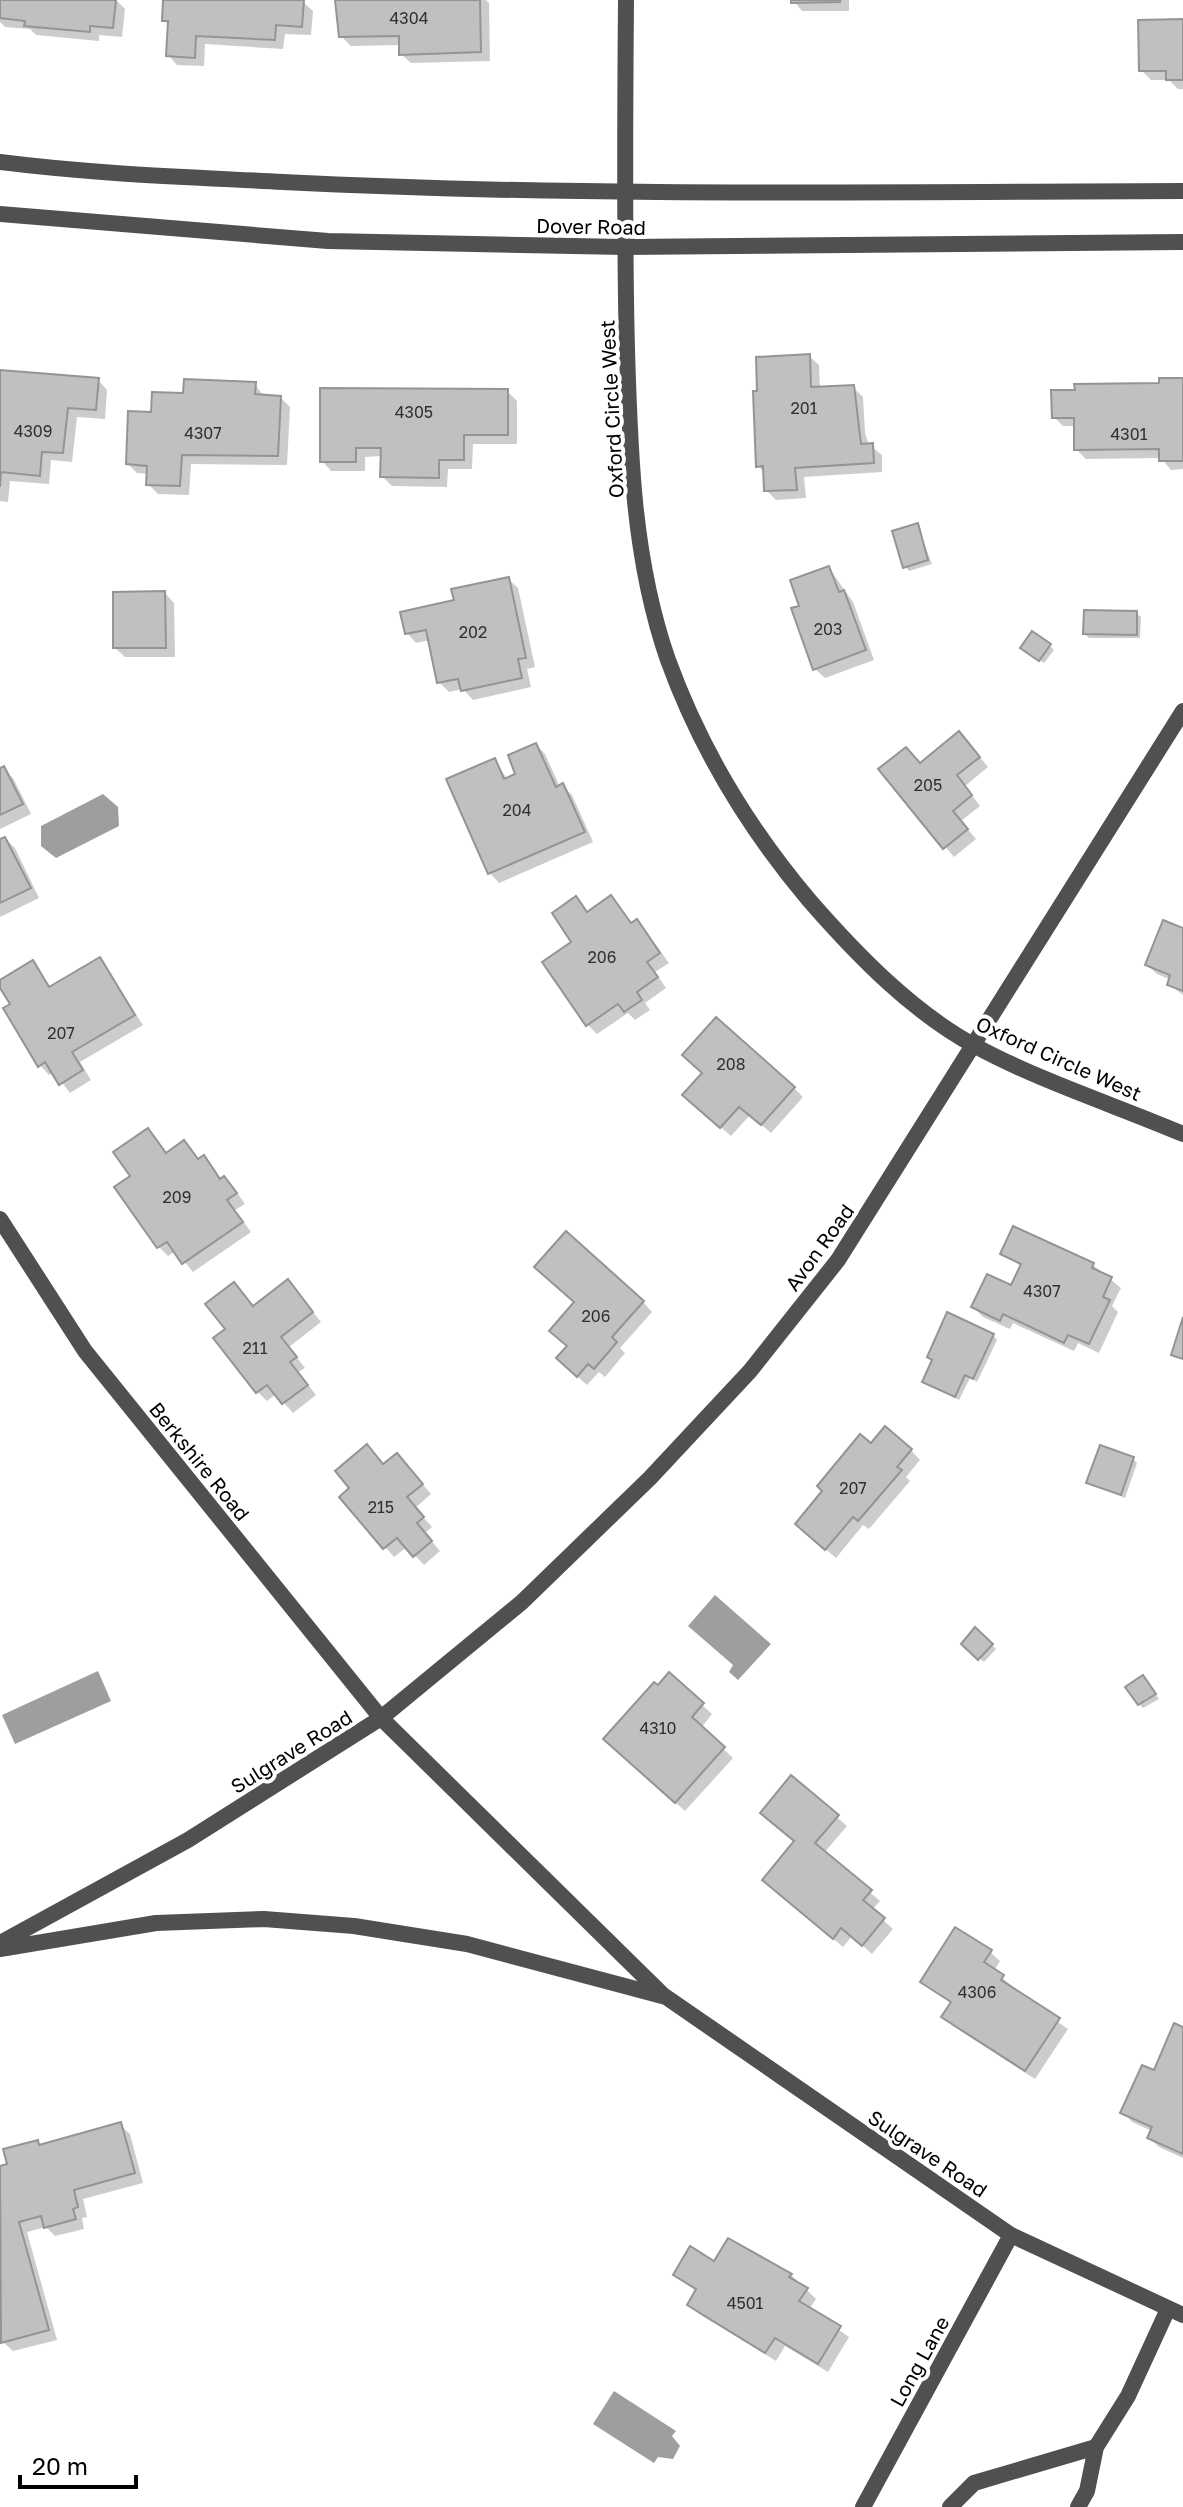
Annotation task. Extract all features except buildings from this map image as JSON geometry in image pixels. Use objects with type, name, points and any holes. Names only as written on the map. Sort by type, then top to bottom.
[{"type":"street","name":"Oxford Circle West","points":[[626,0],[625,247],[631,477],[646,575],[668,659],[707,753],[776,861],[845,941],[923,1009],[976,1046],[1183,1134]]},
{"type":"street","name":"Dover Road","points":[[0,162],[69,171],[351,185],[626,193],[1183,191]]},
{"type":"street","name":"Dover Road","points":[[0,214],[328,241],[625,247],[1183,242]]},
{"type":"street","name":"Avon Road","points":[[381,1718],[522,1602],[650,1478],[750,1371],[838,1260],[976,1046],[1183,711]]},
{"type":"street","name":"Berkshire Road","points":[[0,1219],[85,1351],[381,1718]]},
{"type":"street","name":"Sulgrave Road","points":[[0,1943],[188,1840],[381,1718],[666,1997],[1011,2235],[1176,2312]]},
{"type":"street","name":"Sulgrave Road","points":[[0,1949],[156,1923],[264,1919],[354,1926],[467,1944],[666,1997]]},
{"type":"street","name":"Long Lane","points":[[863,2507],[1011,2235]]},
{"type":"street","points":[[1078,2507],[1087,2491],[1096,2447],[1176,2312]]},
{"type":"street","points":[[950,2507],[974,2483],[1096,2447]]},
{"type":"shaded area","points":[[103,794],[118,807],[119,826],[56,858],[41,846],[41,826]]},
{"type":"shaded area","points":[[715,1595],[771,1644],[738,1680],[729,1672],[733,1665],[688,1626]]},
{"type":"shaded area","points":[[98,1671],[111,1701],[15,1744],[2,1715]]},
{"type":"shaded area","points":[[614,2391],[676,2431],[672,2436],[680,2446],[673,2459],[658,2457],[654,2463],[593,2424]]}]
